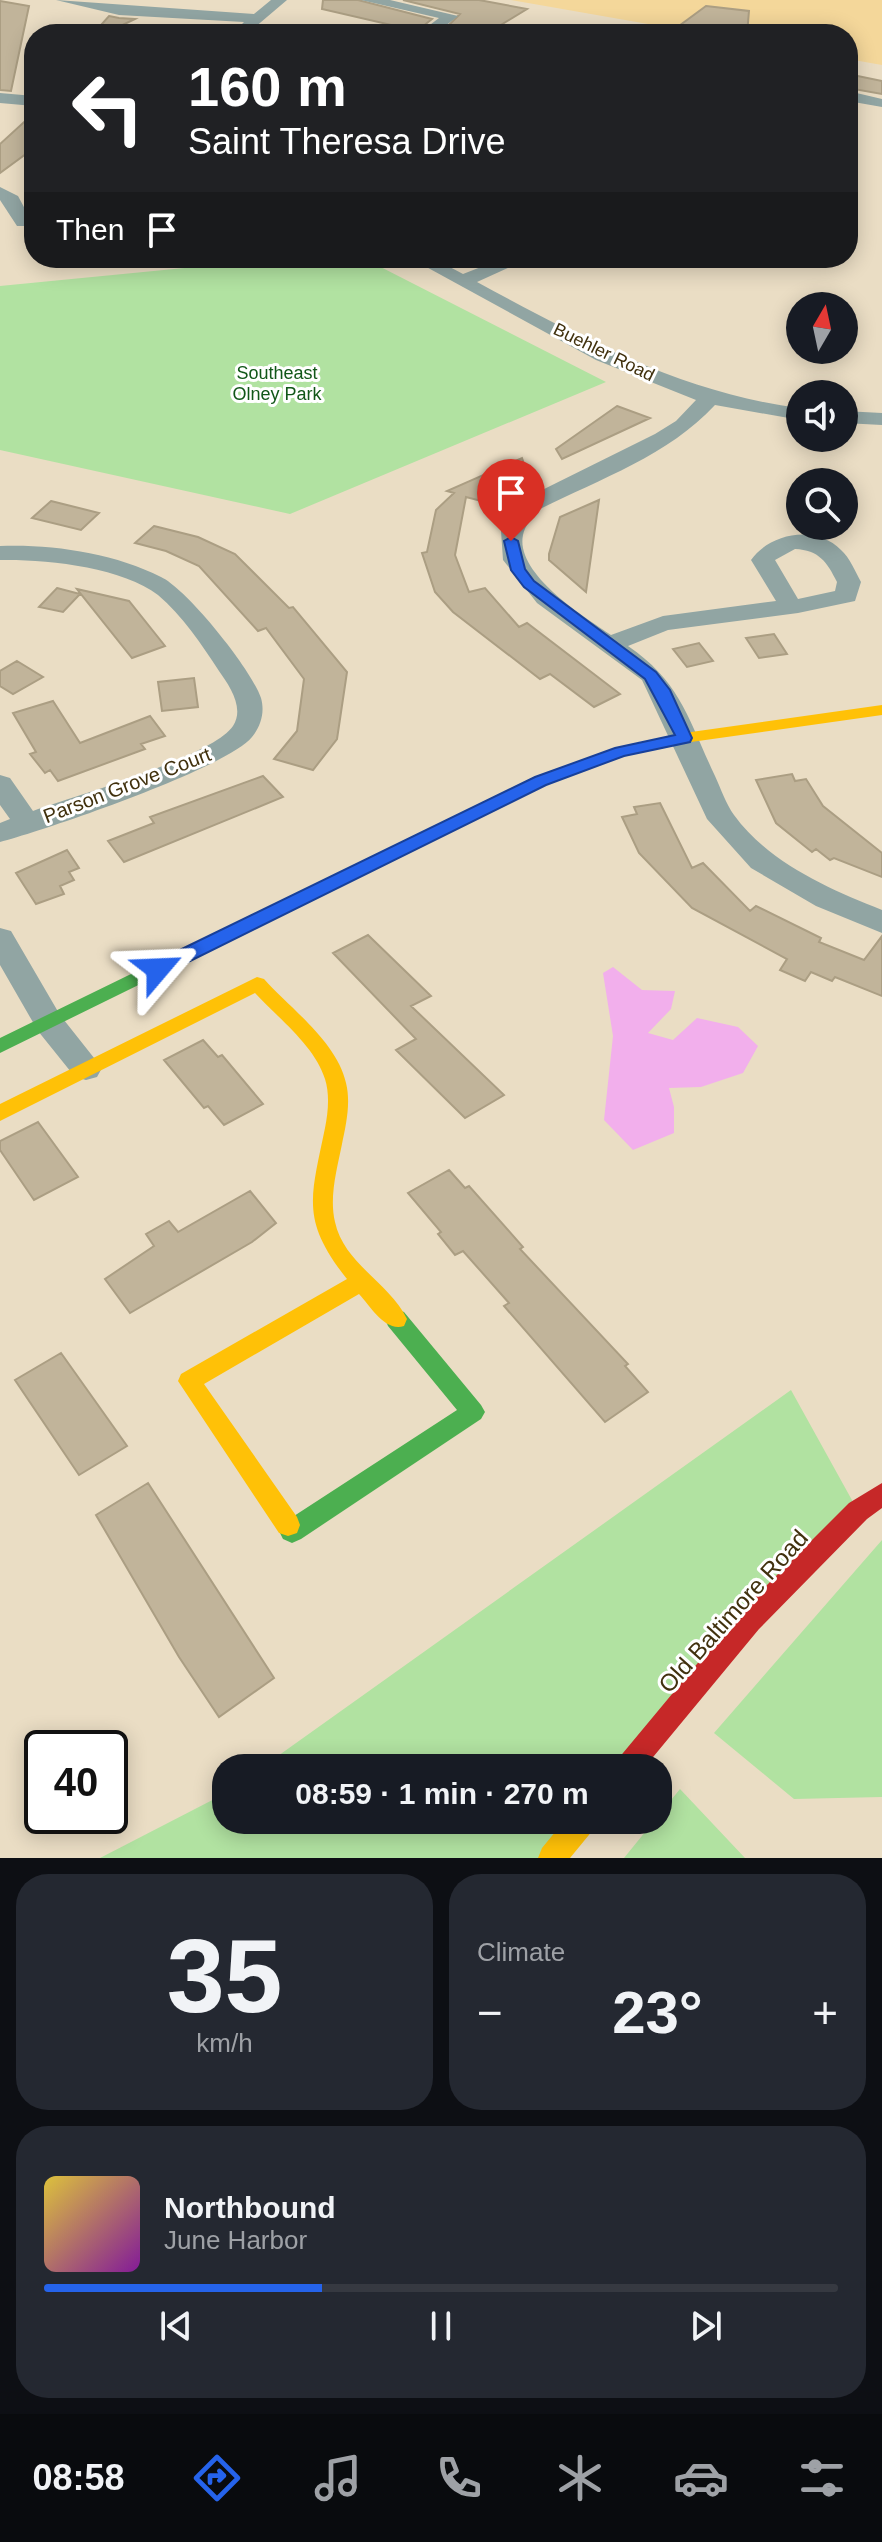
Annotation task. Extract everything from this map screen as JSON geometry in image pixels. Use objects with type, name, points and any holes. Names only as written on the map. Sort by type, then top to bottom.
[{"type":"street","points":[[63,0],[119,11],[253,18]]},
{"type":"street","points":[[248,24],[280,0]]},
{"type":"street","points":[[368,0],[451,16],[439,24]]},
{"type":"street","points":[[0,98],[24,100]]},
{"type":"street","points":[[858,98],[881,103]]},
{"type":"street","points":[[0,192],[12,200],[23,222]]},
{"type":"street","name":"Buehler Road","points":[[438,268],[623,365],[709,399],[751,410],[786,413]]},
{"type":"street","points":[[462,281],[495,268]]},
{"type":"street","points":[[709,399],[684,426],[554,490],[532,504],[517,522],[511,541],[518,570],[529,584],[651,675],[662,690],[721,819],[761,861],[826,899],[882,922]]},
{"type":"street","points":[[858,418],[882,419]]},
{"type":"street","name":"Parson Grove Court","points":[[0,553],[26,550],[107,566],[164,588],[236,674],[248,698],[249,721],[234,740],[204,759],[0,833]]},
{"type":"street","points":[[612,644],[663,623],[791,607]]},
{"type":"street","points":[[0,1046],[540,781],[621,751],[684,738],[882,710]]},
{"type":"street","points":[[0,784],[27,823]]},
{"type":"street","points":[[0,939],[49,1023],[86,1068]]},
{"type":"street","points":[[0,1113],[257,984],[331,1067],[339,1100],[320,1193],[324,1225],[363,1281],[473,1412],[292,1531],[189,1381],[363,1281]]},
{"type":"street","name":"Old Baltimore Road","points":[[639,1754],[750,1620],[858,1511],[882,1494]]},
{"type":"street","points":[[552,1858],[572,1834]]},
{"type":"shaded area","points":[[511,0],[882,0],[882,65],[858,61],[858,24],[648,24]]},
{"type":"shaded area","points":[[613,967],[642,990],[675,991],[671,1009],[648,1033],[673,1040],[697,1018],[738,1027],[758,1046],[743,1073],[701,1087],[669,1088],[674,1107],[674,1133],[633,1150],[604,1120],[613,1036],[603,973]]},
{"type":"green space","name":"Southeast Olney Park","points":[[184,268],[383,268],[606,382],[290,514],[0,450],[0,286]]},
{"type":"green space","points":[[791,1390],[858,1511],[640,1754],[281,1754]]},
{"type":"green space","points":[[882,1540],[882,1797],[794,1799],[714,1733]]},
{"type":"green space","points":[[680,1789],[745,1858],[624,1858],[643,1834],[672,1834],[672,1799]]},
{"type":"green space","points":[[212,1800],[212,1834],[572,1834],[552,1858],[100,1858]]},
{"type":"building","points":[[323,0],[358,0],[432,19],[426,24],[387,24],[322,9]]},
{"type":"building","points":[[403,0],[479,0],[527,9],[502,24],[450,24],[460,14]]},
{"type":"building","points":[[0,1],[29,6],[11,91],[0,90]]},
{"type":"building","points":[[706,6],[749,11],[748,24],[682,24]]},
{"type":"building","points":[[109,16],[135,19],[125,24],[102,24]]},
{"type":"building","points":[[858,76],[882,81],[882,94],[858,90]]},
{"type":"building","points":[[24,122],[24,155],[0,173],[0,144]]},
{"type":"building","points":[[617,406],[650,418],[562,459],[556,449]]},
{"type":"building","points":[[522,458],[523,461],[481,501],[466,497],[455,555],[469,592],[485,588],[519,627],[527,623],[620,694],[594,707],[550,674],[540,679],[453,612],[435,592],[422,553],[427,552],[436,510],[454,493],[447,491]]},
{"type":"building","points":[[599,500],[586,592],[549,560],[549,554],[560,517]]},
{"type":"building","points":[[51,501],[99,513],[81,530],[32,518]]},
{"type":"building","points":[[154,526],[198,537],[235,554],[289,608],[293,607],[347,672],[337,739],[313,770],[274,759],[297,731],[304,679],[266,628],[258,631],[199,566],[166,551],[135,543]]},
{"type":"building","points":[[57,588],[80,594],[63,612],[39,607]]},
{"type":"building","points":[[77,589],[129,601],[165,646],[132,658]]},
{"type":"building","points":[[774,634],[787,654],[759,658],[746,638]]},
{"type":"building","points":[[699,643],[713,661],[687,667],[673,649]]},
{"type":"building","points":[[17,661],[43,677],[13,694],[0,686],[0,671]]},
{"type":"building","points":[[194,678],[198,707],[162,711],[158,682]]},
{"type":"building","points":[[53,701],[80,743],[150,716],[165,736],[141,744],[145,749],[58,781],[50,770],[45,773],[30,754],[36,752],[13,713]]},
{"type":"building","points":[[792,774],[795,781],[806,779],[823,806],[882,853],[882,877],[834,858],[830,860],[816,849],[812,852],[776,823],[756,780]]},
{"type":"building","points":[[263,776],[283,797],[124,862],[108,841],[154,823],[150,817]]},
{"type":"building","points":[[660,803],[692,868],[703,863],[750,911],[756,906],[821,938],[819,942],[864,960],[882,936],[882,996],[835,977],[832,981],[811,972],[805,981],[780,970],[787,959],[692,908],[639,853],[622,817],[637,814],[634,807]]},
{"type":"building","points":[[67,850],[79,868],[69,872],[74,880],[60,886],[64,894],[36,904],[16,873]]},
{"type":"building","points":[[368,935],[431,996],[411,1006],[504,1095],[465,1118],[396,1050],[416,1039],[333,953]]},
{"type":"building","points":[[203,1040],[218,1057],[222,1055],[263,1104],[224,1125],[208,1106],[204,1108],[164,1060]]},
{"type":"building","points":[[38,1122],[78,1177],[34,1200],[0,1150],[0,1141]]},
{"type":"building","points":[[449,1170],[465,1188],[469,1186],[523,1247],[520,1249],[628,1364],[625,1366],[648,1392],[605,1422],[504,1306],[509,1303],[463,1251],[455,1255],[438,1234],[441,1232],[408,1193]]},
{"type":"building","points":[[250,1191],[276,1223],[252,1242],[130,1313],[105,1279],[154,1246],[146,1234],[169,1221],[178,1232]]},
{"type":"building","points":[[61,1353],[127,1446],[79,1475],[15,1380]]},
{"type":"building","points":[[148,1483],[274,1678],[219,1717],[179,1657],[96,1515]]},
{"type":"traffic: fast","points":[[0,1046],[540,781],[618,752]]},
{"type":"traffic: fast","points":[[288,1525],[292,1531],[473,1412],[396,1319]]},
{"type":"traffic: slow","points":[[618,752],[684,738],[882,710]]},
{"type":"traffic: slow","points":[[0,1113],[257,984],[306,1035],[330,1066],[338,1101],[324,1183],[324,1222],[344,1260],[396,1319]]},
{"type":"traffic: slow","points":[[288,1525],[189,1381],[363,1281]]},
{"type":"traffic: slow","points":[[552,1858],[572,1834]]},
{"type":"traffic: jam","points":[[639,1754],[750,1620],[858,1511],[882,1494]]},
{"type":"route","points":[[158,969],[540,781],[621,751],[684,738],[662,690],[651,675],[529,584],[518,570],[511,541]]}]
